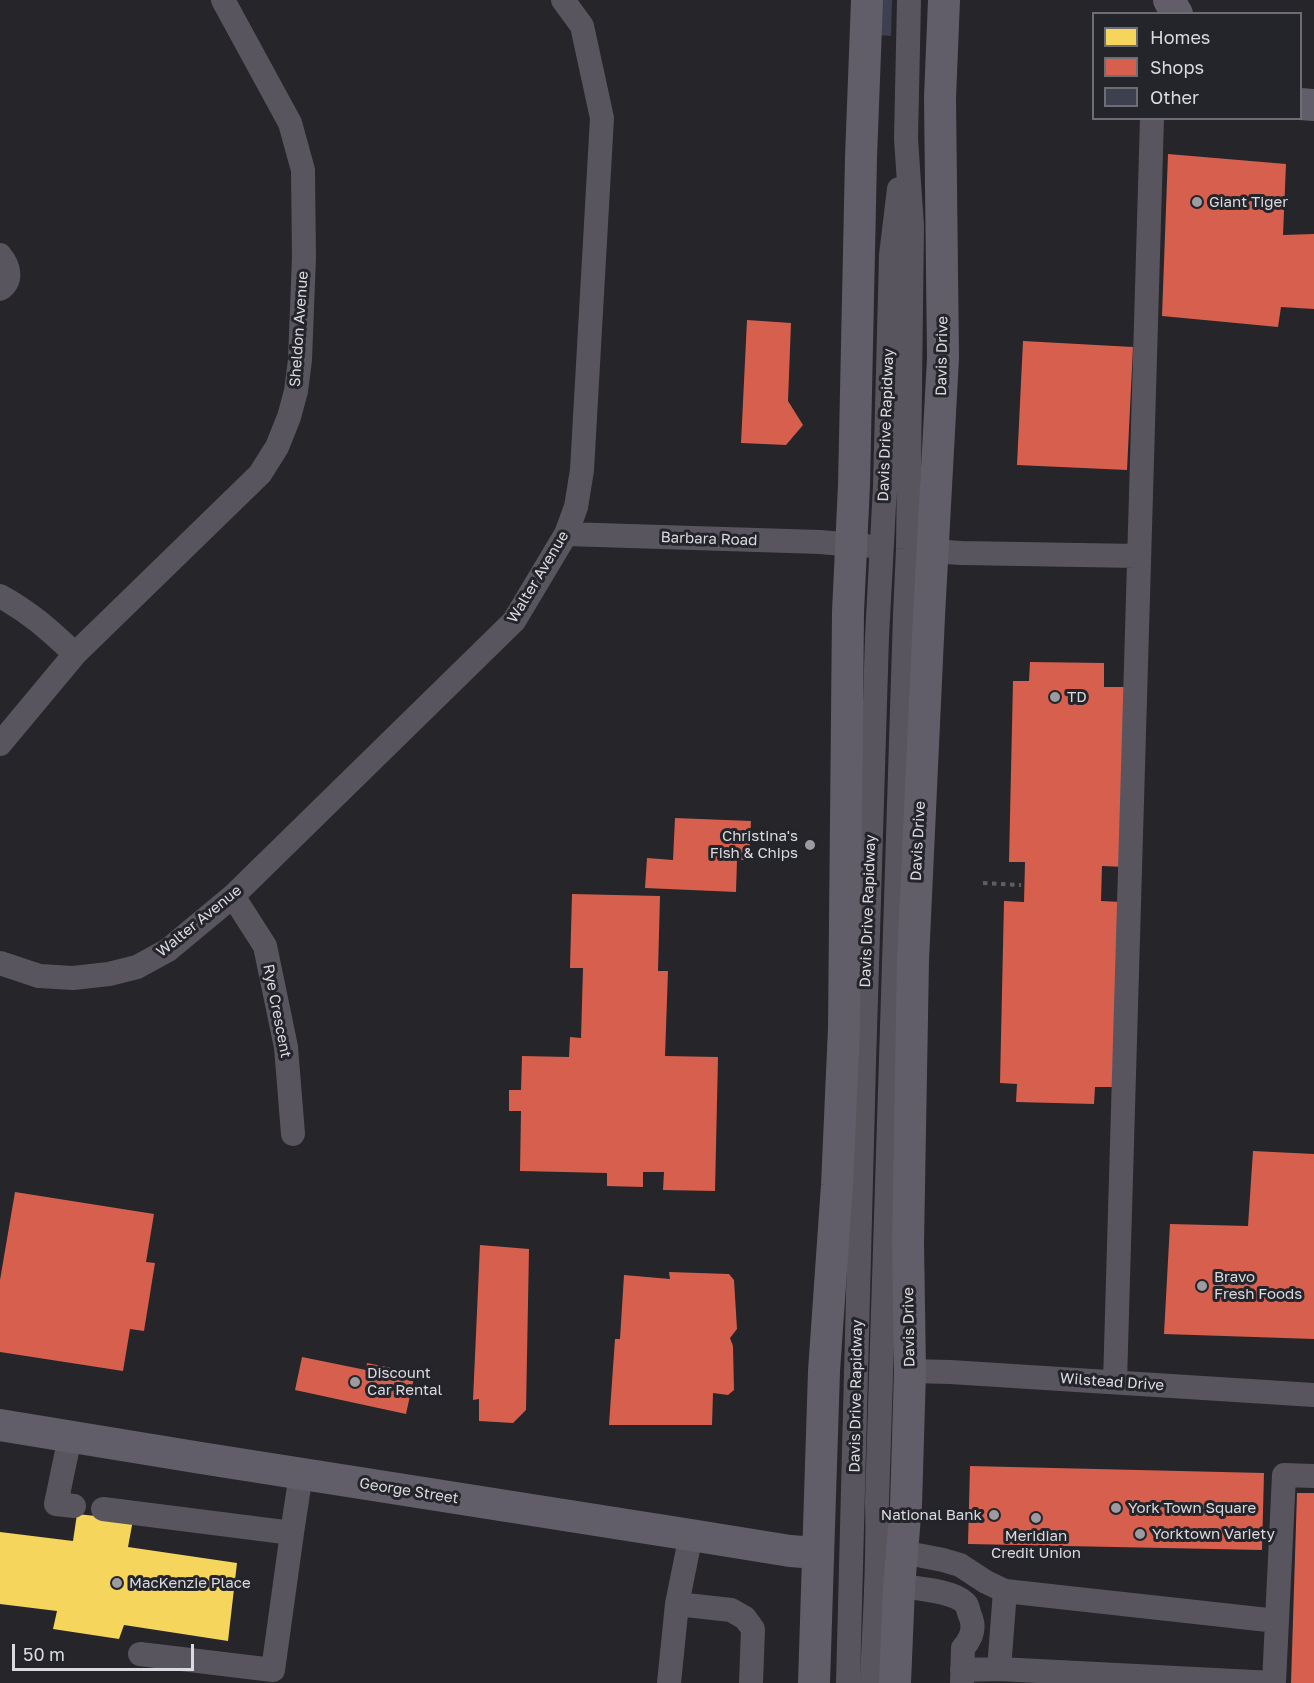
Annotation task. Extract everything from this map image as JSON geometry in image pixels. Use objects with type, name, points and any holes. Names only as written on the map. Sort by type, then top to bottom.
[{"type":"main road","points":[[814,1683],[824,1371],[837,1185],[844,1028],[848,612],[867,546],[861,158],[867,0]]},
{"type":"main road","name":"Davis Drive","points":[[895,1683],[887,1585],[890,1552],[906,1505],[910,1371],[908,1243],[921,550],[943,358],[940,98],[944,0]]},
{"type":"main road","name":"George Street","points":[[0,1425],[790,1551],[818,1553]]},
{"type":"street","name":"Sheldon Avenue","points":[[0,744],[75,654],[260,474],[277,447],[289,417],[296,391],[300,360],[304,222],[303,170],[290,123],[223,0]]},
{"type":"street","name":"Walter Avenue","points":[[0,963],[39,976],[73,978],[109,974],[137,967],[168,950],[233,896],[514,621],[566,534],[576,507],[582,470],[602,118],[582,26],[563,0]]},
{"type":"street","name":"Davis Drive Rapidway","points":[[890,1552],[877,1502],[904,627],[921,550],[912,226],[906,140],[909,0]]},
{"type":"street","points":[[1115,1382],[1152,120]]},
{"type":"street","name":"Davis Drive Rapidway","points":[[848,1683],[878,614],[867,546],[885,486],[891,255],[906,140]]},
{"type":"street","points":[[0,255],[8,269],[9,276],[7,284],[0,290]]},
{"type":"street","name":"Barbara Road","points":[[566,534],[820,542],[961,553],[1139,556]]},
{"type":"street","points":[[0,596],[24,609],[75,654]]},
{"type":"street","name":"Rye Crescent","points":[[233,896],[265,946],[286,1047],[293,1134]]},
{"type":"street","name":"Wilstead Drive","points":[[910,1371],[1314,1395]]},
{"type":"street","points":[[70,1437],[56,1504],[74,1506]]},
{"type":"street","points":[[140,1654],[273,1670],[301,1474]]},
{"type":"street","points":[[818,1553],[851,1576],[887,1585],[929,1589],[952,1595],[966,1604],[973,1623],[962,1667],[1274,1683],[1284,1475],[1314,1476]]},
{"type":"street","points":[[103,1509],[291,1533]]},
{"type":"street","points":[[669,1683],[677,1604],[691,1535]]},
{"type":"street","points":[[818,1553],[851,1550],[932,1557],[960,1565],[1005,1591],[1277,1621]]},
{"type":"street","points":[[872,1683],[887,1585]]},
{"type":"street","points":[[999,1670],[1005,1591]]},
{"type":"street","points":[[677,1604],[731,1610],[744,1618],[753,1629],[751,1683]]},
{"type":"path","points":[[983,883],[1021,885]]},
{"type":"building: Homes","name":"MacKenzie Place","points":[[77,1514],[133,1520],[128,1547],[237,1563],[228,1641],[124,1625],[119,1639],[53,1629],[57,1611],[0,1604],[0,1532],[73,1541]]},
{"type":"building: Shops","points":[[1168,154],[1286,164],[1283,235],[1314,234],[1314,309],[1281,307],[1278,327],[1162,316]]},
{"type":"building: Shops","points":[[747,320],[791,323],[788,401],[803,425],[786,445],[741,443]]},
{"type":"building: Shops","points":[[1023,341],[1133,347],[1127,470],[1017,465]]},
{"type":"building: Shops","points":[[1030,662],[1104,663],[1104,687],[1129,687],[1125,867],[1102,866],[1101,901],[1122,902],[1118,1087],[1095,1087],[1094,1104],[1016,1102],[1017,1084],[1000,1083],[1004,901],[1024,902],[1025,862],[1009,862],[1013,681],[1029,681]]},
{"type":"building: Shops","points":[[675,818],[751,821],[749,860],[737,860],[736,892],[645,888],[647,858],[673,860]]},
{"type":"building: Shops","points":[[572,894],[660,896],[658,971],[668,971],[665,1056],[718,1057],[715,1191],[663,1190],[664,1172],[643,1172],[643,1187],[607,1186],[607,1173],[520,1171],[521,1111],[509,1111],[509,1090],[521,1090],[522,1056],[569,1057],[570,1037],[581,1038],[583,968],[570,968]]},
{"type":"building: Shops","points":[[1253,1151],[1314,1154],[1314,1339],[1164,1334],[1170,1224],[1248,1226]]},
{"type":"building: Shops","points":[[15,1192],[154,1214],[146,1262],[155,1263],[144,1331],[130,1329],[123,1371],[0,1352],[0,1280]]},
{"type":"building: Shops","points":[[480,1245],[529,1249],[526,1410],[513,1423],[479,1421],[479,1399],[473,1400]]},
{"type":"building: Shops","points":[[669,1272],[729,1274],[734,1280],[737,1329],[730,1338],[733,1346],[734,1390],[728,1395],[713,1393],[712,1425],[609,1425],[615,1339],[620,1339],[624,1275],[670,1279]]},
{"type":"building: Shops","name":"Discount Car Rental","points":[[302,1357],[366,1370],[367,1363],[415,1373],[406,1414],[295,1390]]},
{"type":"building: Shops","name":"York Town Square","points":[[970,1466],[1264,1473],[1262,1550],[968,1544]]},
{"type":"building: Shops","name":"York Town Square","points":[[1297,1493],[1314,1493],[1314,1683],[1291,1683]]},
{"type":"building: Other","points":[[879,0],[892,0],[891,36],[879,35]]},
{"type":"place","name":"Giant Tiger","points":[[1197,202]]},
{"type":"place","name":"TD","points":[[1055,697]]},
{"type":"place","name":"Christina's Fish & Chips","points":[[810,845]]},
{"type":"place","name":"Bravo Fresh Foods","points":[[1202,1286]]},
{"type":"place","name":"Discount Car Rental","points":[[355,1382]]},
{"type":"place","name":"York Town Square","points":[[1116,1508]]},
{"type":"place","name":"National Bank","points":[[994,1515]]},
{"type":"place","name":"Meridian Credit Union","points":[[1036,1518]]},
{"type":"place","name":"Yorktown Variety","points":[[1140,1534]]},
{"type":"place","name":"MacKenzie Place","points":[[117,1583]]}]
